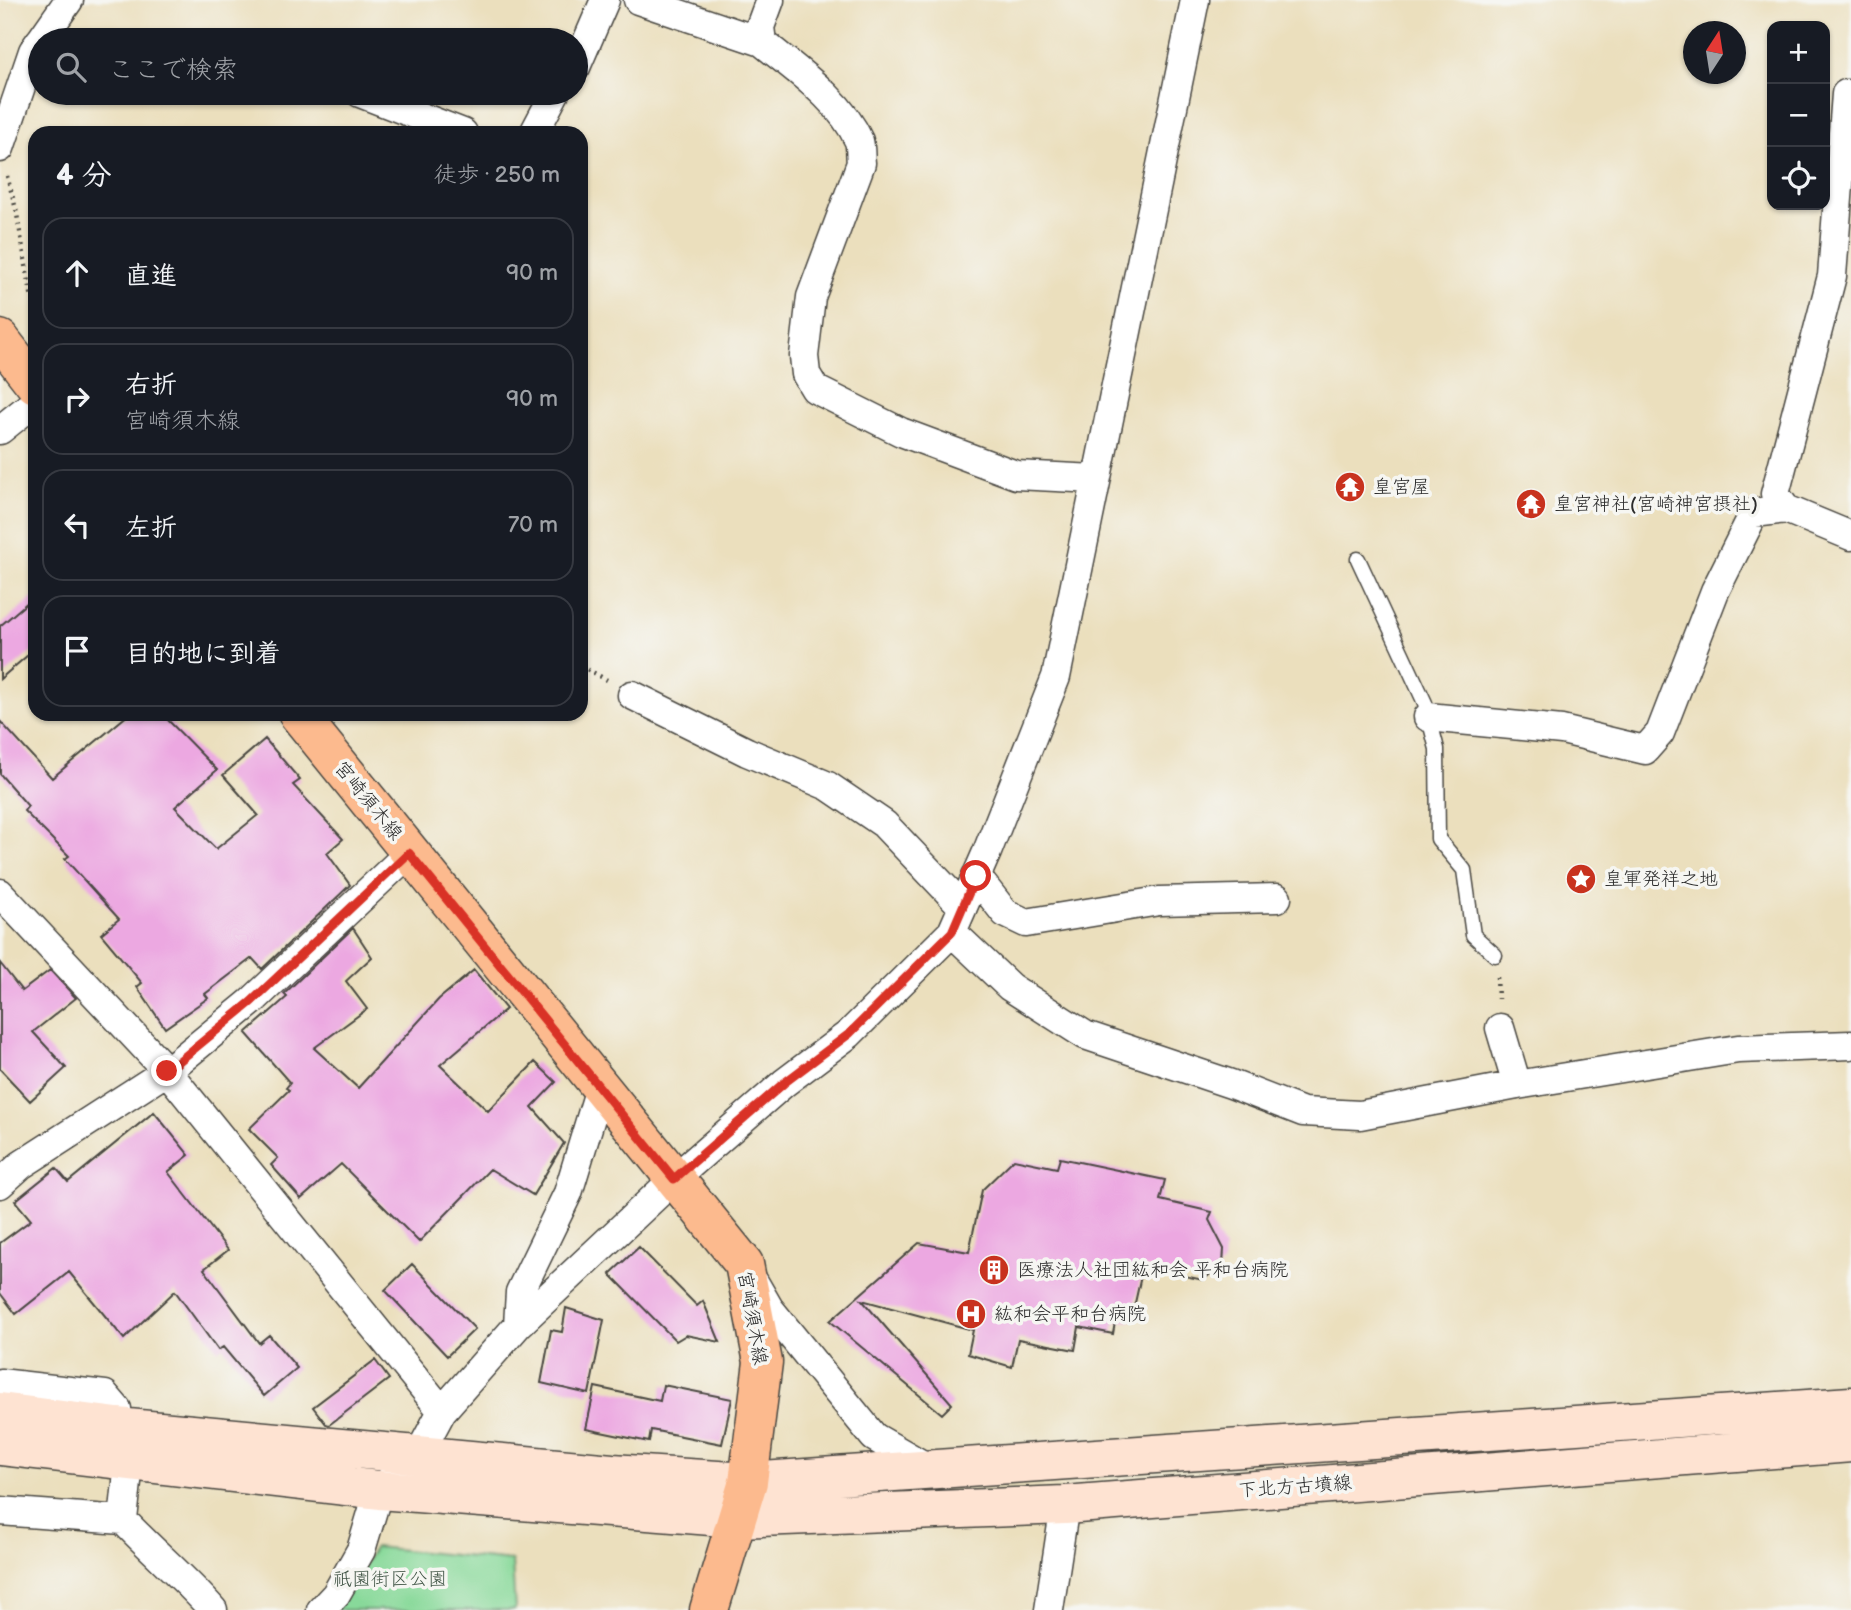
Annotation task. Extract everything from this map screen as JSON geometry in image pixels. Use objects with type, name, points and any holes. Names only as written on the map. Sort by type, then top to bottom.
[{"type":"main road","points":[[0,339],[28,375]]},
{"type":"main road","name":"宮崎須木線","points":[[304,721],[744,1264],[763,1362],[748,1482],[709,1610]]},
{"type":"main road","points":[[6,1394],[117,1427],[612,1473],[748,1482],[1851,1406]]},
{"type":"main road","name":"下北方古墳線","points":[[0,1446],[380,1490],[737,1518],[1065,1505],[1851,1443]]},
{"type":"street","points":[[49,28],[69,0]]},
{"type":"street","points":[[588,39],[605,0]]},
{"type":"street","points":[[638,0],[762,42],[808,80],[843,114],[860,144],[861,163],[811,297],[804,356],[806,374],[815,389],[901,432],[1016,475],[1096,479]]},
{"type":"street","points":[[762,42],[761,27],[770,0]]},
{"type":"street","points":[[321,1610],[335,1594],[361,1550],[380,1490],[419,1454],[442,1411],[518,1325],[674,1179],[784,1083],[849,1034],[957,919],[1056,677],[1195,0]]},
{"type":"street","points":[[2,156],[28,68]]},
{"type":"street","points":[[1846,94],[1832,276],[1775,494],[1787,509],[1851,536]]},
{"type":"street","points":[[391,105],[445,126]]},
{"type":"street","points":[[538,126],[549,105]]},
{"type":"street","points":[[0,430],[28,408]]},
{"type":"street","points":[[1428,717],[1562,730],[1645,750],[1660,733],[1715,591],[1754,513],[1787,509]]},
{"type":"street","points":[[632,695],[747,752],[828,786],[884,824],[1010,987],[1085,1035],[1231,1084],[1303,1112],[1360,1115],[1517,1085],[1738,1049],[1851,1045]]},
{"type":"street","points":[[0,1184],[21,1165],[167,1071],[251,1002],[409,853]]},
{"type":"street","points":[[976,876],[1004,913],[1026,923],[1159,901],[1276,898]]},
{"type":"street","points":[[0,893],[167,1071],[442,1411]]},
{"type":"street","points":[[1500,1028],[1517,1085]]},
{"type":"street","points":[[518,1325],[520,1292],[568,1194],[600,1088]]},
{"type":"street","points":[[744,1264],[769,1308],[874,1437],[933,1471]]},
{"type":"street","points":[[0,1362],[6,1394]]},
{"type":"street","points":[[123,1520],[130,1463]]},
{"type":"street","points":[[1049,1610],[1065,1505]]},
{"type":"street","points":[[0,1511],[123,1520],[186,1579],[213,1610]]},
{"type":"lane","points":[[1358,559],[1425,703],[1437,749],[1438,839],[1464,870],[1473,935],[1495,955]]},
{"type":"path","points":[[2,156],[16,209],[28,276]]},
{"type":"path","points":[[1495,955],[1500,1028]]},
{"type":"green space","name":"祇園街区公園","points":[[375,1547],[512,1561],[515,1610],[335,1610]]},
{"type":"building","points":[[28,602],[28,655],[0,679],[0,626]]},
{"type":"building","points":[[0,721],[52,778],[121,721],[169,721],[217,770],[175,807],[216,849],[258,815],[223,775],[265,739],[300,780],[293,785],[343,839],[327,853],[350,885],[262,969],[252,958],[205,994],[208,998],[165,1028],[137,987],[142,983],[101,934],[119,919],[65,859],[69,856],[24,811],[28,806],[0,774]]},
{"type":"building","points":[[353,928],[372,957],[346,981],[367,1009],[314,1048],[358,1088],[439,999],[474,970],[506,1009],[440,1065],[488,1111],[535,1062],[556,1082],[532,1107],[564,1143],[533,1195],[490,1169],[419,1242],[341,1164],[301,1199],[271,1165],[278,1158],[249,1129],[289,1090],[286,1088],[290,1083],[246,1033],[287,997],[284,994]]},
{"type":"building","points":[[0,963],[22,991],[50,970],[76,998],[33,1032],[66,1068],[30,1101],[0,1069]]},
{"type":"building","points":[[154,1112],[189,1155],[168,1172],[228,1250],[204,1269],[259,1343],[269,1335],[297,1368],[264,1396],[223,1347],[218,1350],[175,1291],[124,1339],[69,1272],[16,1314],[0,1293],[0,1243],[31,1220],[15,1201],[56,1168],[68,1182]]},
{"type":"building","name":"医療法人社団紘和会 平和台病院","points":[[1060,1158],[1165,1180],[1160,1200],[1212,1212],[1209,1220],[1224,1249],[1223,1264],[1203,1280],[1143,1267],[1131,1321],[1115,1322],[1113,1334],[1079,1327],[1075,1350],[1018,1339],[1012,1367],[968,1354],[973,1330],[862,1300],[952,1404],[942,1414],[830,1321],[919,1243],[969,1252],[982,1190],[1014,1159],[1057,1168]]},
{"type":"building","points":[[639,1247],[697,1306],[703,1301],[720,1342],[686,1335],[676,1341],[610,1274]]},
{"type":"building","points":[[412,1264],[475,1329],[447,1356],[385,1290]]},
{"type":"building","points":[[566,1308],[604,1320],[589,1394],[541,1383],[551,1330],[562,1332]]},
{"type":"building","points":[[375,1360],[389,1379],[329,1425],[326,1424],[313,1407]]},
{"type":"building","points":[[663,1385],[732,1399],[722,1444],[651,1430],[649,1442],[586,1429],[595,1387],[660,1401]]},
{"type":"place","name":"皇宮屋","points":[[1350,487]]},
{"type":"place","name":"皇宮神社(宮崎神宮摂社)","points":[[1531,504]]},
{"type":"place","name":"皇軍発祥之地","points":[[1581,879]]},
{"type":"place","name":"医療法人社団紘和会 平和台病院","points":[[994,1270]]},
{"type":"place","name":"紘和会平和台病院","points":[[971,1314]]},
{"type":"route","points":[[167,1071],[251,1002],[409,853],[674,1179],[784,1083],[849,1034],[952,932],[976,876]]}]
